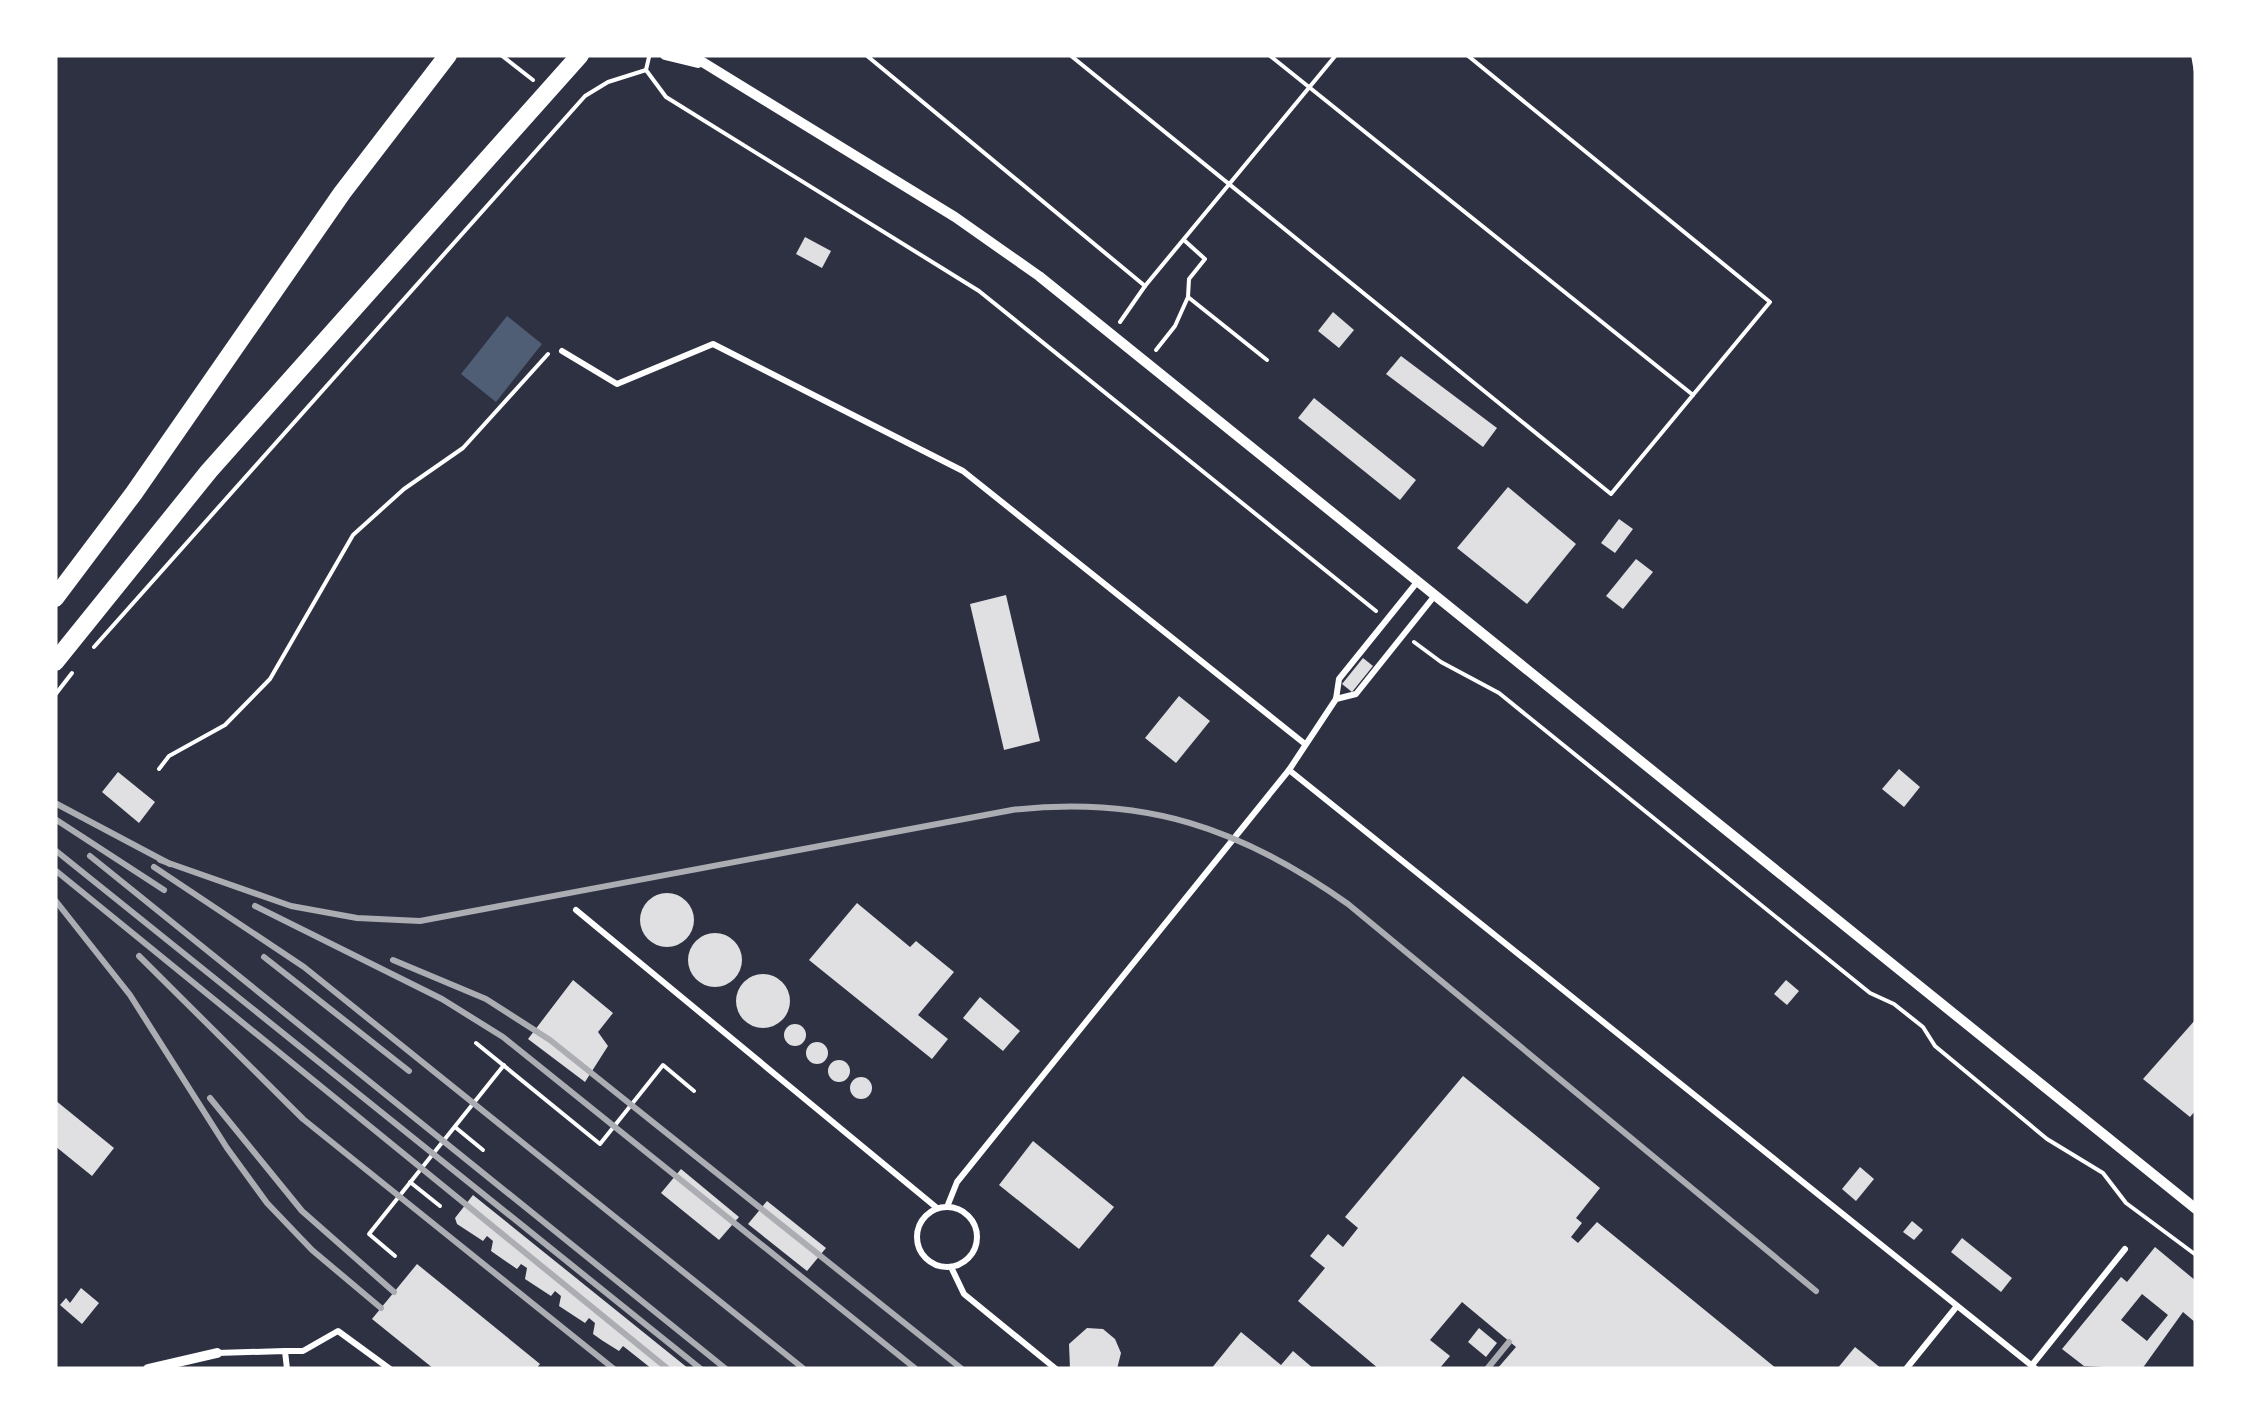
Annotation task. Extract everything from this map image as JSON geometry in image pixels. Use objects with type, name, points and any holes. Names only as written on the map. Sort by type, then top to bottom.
[{"type":"main road","points":[[55,598],[154,465],[342,193],[448,55]]},
{"type":"main road","points":[[55,662],[209,470],[580,55]]},
{"type":"street","points":[[664,55],[694,59],[955,217],[1111,333],[2196,1209]]},
{"type":"street","points":[[148,1369],[217,1353]]},
{"type":"lane","points":[[562,351],[617,384],[713,344],[920,447],[963,471],[1305,744]]},
{"type":"lane","points":[[947,1206],[957,1182],[1290,770],[1336,699],[1339,679],[1418,580]]},
{"type":"lane","points":[[1336,699],[1356,694],[1436,594]]},
{"type":"lane","points":[[1290,770],[2034,1367],[2125,1249]]},
{"type":"lane","points":[[576,910],[938,1208]]},
{"type":"lane","points":[[947,1206],[966,1213],[977,1240],[968,1258],[951,1266],[932,1263],[919,1248],[922,1220],[947,1206]]},
{"type":"lane","points":[[951,1266],[964,1294],[1056,1369]]},
{"type":"lane","points":[[1906,1369],[1958,1306]]},
{"type":"lane","points":[[217,1353],[303,1351],[338,1331],[348,1334],[390,1369]]},
{"type":"lane","points":[[285,1351],[286,1369]]},
{"type":"path","points":[[866,55],[1144,286]]},
{"type":"path","points":[[1070,55],[1611,494],[1770,302],[1467,55]]},
{"type":"path","points":[[1269,55],[1692,395]]},
{"type":"path","points":[[1111,333],[1144,286],[1336,55]]},
{"type":"path","points":[[2193,55],[2196,72]]},
{"type":"path","points":[[646,70],[648,61]]},
{"type":"path","points":[[646,70],[672,101],[980,290],[1387,620]]},
{"type":"path","points":[[86,656],[572,110],[599,86],[646,70]]},
{"type":"path","points":[[1147,362],[1175,326],[1188,297],[1190,279],[1205,259],[1184,240]]},
{"type":"path","points":[[1188,297],[1266,360]]},
{"type":"path","points":[[158,769],[169,756],[225,725],[270,679],[353,535],[371,516],[463,448],[502,408],[540,360],[562,351]]},
{"type":"path","points":[[1403,633],[1441,662],[1499,694],[1870,993],[1894,1004],[1923,1027],[1935,1046],[2053,1144],[2095,1166],[2126,1203],[2196,1255]]},
{"type":"path","points":[[55,696],[76,669]]},
{"type":"path","points":[[476,1043],[600,1144],[663,1065],[694,1092]]},
{"type":"path","points":[[395,1256],[368,1234],[501,1063]]},
{"type":"path","points":[[454,1127],[483,1150]]},
{"type":"path","points":[[410,1182],[440,1206]]},
{"type":"water","points":[[507,316],[542,344],[496,402],[461,374]]},
{"type":"building","points":[[805,237],[831,251],[822,268],[796,254]]},
{"type":"building","points":[[1333,312],[1354,330],[1339,348],[1318,331]]},
{"type":"building","points":[[1401,356],[1497,428],[1483,447],[1386,374]]},
{"type":"building","points":[[1314,398],[1416,480],[1400,500],[1298,418]]},
{"type":"building","points":[[1508,487],[1576,544],[1527,604],[1457,548]]},
{"type":"building","points":[[1619,519],[1633,529],[1615,553],[1601,543]]},
{"type":"building","points":[[1636,559],[1653,572],[1623,609],[1606,596]]},
{"type":"building","points":[[1006,595],[1040,741],[1004,750],[970,604]]},
{"type":"building","points":[[1363,658],[1373,666],[1352,692],[1342,684]]},
{"type":"building","points":[[1179,696],[1210,721],[1176,763],[1145,738]]},
{"type":"building","points":[[1899,769],[1920,787],[1904,807],[1882,789]]},
{"type":"building","points":[[118,772],[155,802],[139,823],[102,792]]},
{"type":"building","points":[[667,893],[686,901],[694,920],[686,939],[667,947],[648,939],[640,920],[648,901]]},
{"type":"building","points":[[857,903],[910,947],[916,941],[954,972],[918,1015],[948,1039],[932,1059],[809,960]]},
{"type":"building","points":[[715,933],[734,941],[742,960],[734,979],[715,987],[696,979],[688,960],[696,941]]},
{"type":"building","points":[[763,974],[782,982],[790,1001],[782,1020],[763,1028],[744,1020],[736,1001],[744,982]]},
{"type":"building","points":[[573,980],[613,1013],[598,1032],[608,1046],[585,1082],[528,1039]]},
{"type":"building","points":[[1786,980],[1799,991],[1787,1005],[1774,994]]},
{"type":"building","points":[[980,997],[1020,1031],[1003,1051],[963,1018]]},
{"type":"building","points":[[2196,1019],[2196,1110],[2190,1117],[2143,1079]]},
{"type":"building","points":[[795,1024],[803,1027],[803,1043],[795,1046],[787,1043],[784,1035],[787,1027]]},
{"type":"building","points":[[817,1042],[825,1045],[825,1061],[817,1064],[809,1061],[806,1053],[809,1045]]},
{"type":"building","points":[[839,1060],[847,1063],[847,1079],[839,1082],[831,1079],[828,1071],[831,1063]]},
{"type":"building","points":[[1463,1076],[1600,1188],[1576,1218],[1582,1223],[1571,1237],[1578,1243],[1597,1222],[1777,1369],[1497,1369],[1516,1347],[1462,1302],[1430,1340],[1450,1356],[1439,1369],[1379,1369],[1298,1301],[1325,1268],[1310,1256],[1328,1234],[1343,1247],[1358,1228],[1345,1217]]},
{"type":"building","points":[[861,1077],[869,1080],[869,1096],[861,1099],[853,1096],[850,1088],[853,1080]]},
{"type":"building","points":[[55,1100],[114,1148],[92,1176],[55,1146]]},
{"type":"building","points":[[1033,1141],[1114,1207],[1079,1249],[999,1185]]},
{"type":"building","points":[[1860,1167],[1874,1179],[1856,1201],[1842,1189]]},
{"type":"building","points":[[681,1169],[739,1217],[719,1240],[661,1193]]},
{"type":"building","points":[[473,1195],[689,1369],[652,1369],[623,1346],[619,1351],[593,1334],[595,1323],[589,1318],[585,1323],[559,1306],[561,1296],[555,1291],[551,1296],[525,1279],[527,1268],[521,1264],[517,1269],[491,1251],[493,1241],[487,1236],[483,1241],[457,1224],[455,1218]]},
{"type":"building","points":[[767,1201],[826,1248],[807,1271],[748,1224]]},
{"type":"building","points":[[1912,1221],[1923,1230],[1914,1240],[1903,1232]]},
{"type":"building","points":[[1962,1238],[2012,1278],[2001,1292],[1951,1252]]},
{"type":"building","points":[[2155,1247],[2196,1281],[2196,1323],[2183,1312],[2142,1369],[2084,1366],[2062,1349],[2121,1277],[2127,1282]],"holes":[[[2142,1294],[2168,1315],[2147,1341],[2121,1320]]]},
{"type":"building","points":[[417,1264],[540,1364],[536,1369],[434,1369],[372,1319]]},
{"type":"building","points":[[81,1288],[99,1303],[82,1324],[60,1305],[66,1298],[70,1303]]},
{"type":"building","points":[[1087,1328],[1103,1329],[1115,1339],[1121,1353],[1117,1369],[1070,1369],[1069,1344]]},
{"type":"building","points":[[1479,1328],[1497,1343],[1486,1357],[1468,1342]]},
{"type":"building","points":[[1241,1332],[1281,1365],[1293,1351],[1314,1369],[1211,1369]]},
{"type":"building","points":[[1855,1347],[1882,1369],[1837,1369]]},
{"type":"railway","points":[[55,803],[170,864]]},
{"type":"railway","points":[[160,860],[291,906],[357,918],[420,921],[1012,810],[1105,808],[1189,823],[1269,855],[1348,904],[1816,1291]]},
{"type":"railway","points":[[55,819],[164,890]]},
{"type":"railway","points":[[55,850],[701,1369]]},
{"type":"railway","points":[[90,856],[726,1369]]},
{"type":"railway","points":[[154,867],[304,967],[804,1369]]},
{"type":"railway","points":[[55,870],[668,1369]]},
{"type":"railway","points":[[55,900],[130,995],[227,1148],[267,1203],[312,1250],[381,1308]]},
{"type":"railway","points":[[255,906],[442,999],[503,1037],[916,1369]]},
{"type":"railway","points":[[139,956],[303,1119],[614,1369]]},
{"type":"railway","points":[[264,957],[409,1071]]},
{"type":"railway","points":[[393,960],[486,999],[550,1040],[962,1369]]},
{"type":"railway","points":[[210,1098],[302,1211],[394,1292]]},
{"type":"railway","points":[[1487,1369],[1509,1342]]}]
